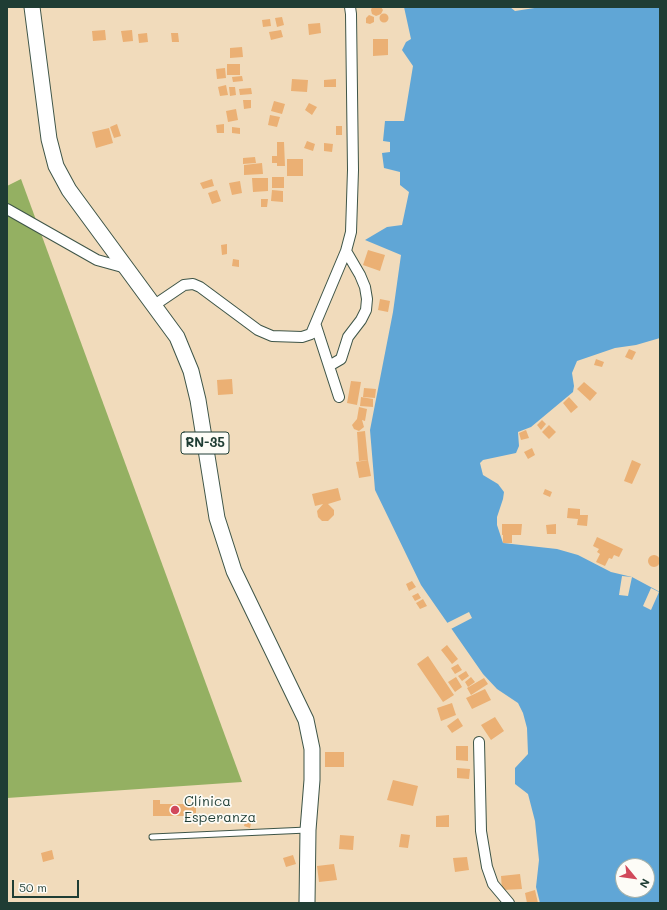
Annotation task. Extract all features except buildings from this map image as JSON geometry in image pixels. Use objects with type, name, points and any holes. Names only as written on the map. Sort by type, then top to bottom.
[{"type":"main road","name":"RN-35","points":[[32,7],[49,139],[56,166],[69,190],[177,337],[191,371],[198,400],[217,518],[234,571],[306,720],[312,749],[308,830],[307,903]]},
{"type":"street","points":[[153,306],[184,285],[193,284],[200,287],[258,330],[272,336],[302,337],[311,334],[316,326],[346,251],[351,232],[353,170],[350,7]]},
{"type":"street","points":[[7,209],[97,260],[126,268]]},
{"type":"street","points":[[329,366],[341,359],[348,337],[361,320],[366,310],[367,299],[365,287],[346,251]]},
{"type":"street","points":[[316,326],[339,397]]},
{"type":"street","points":[[479,742],[481,831],[487,867],[493,884],[509,903]]},
{"type":"lane","points":[[152,837],[308,830]]},
{"type":"green space","points":[[21,179],[242,782],[7,798],[7,186]]},
{"type":"water","points":[[404,7],[510,7],[515,11],[541,7],[660,7],[660,338],[636,345],[615,348],[577,361],[572,373],[574,386],[573,392],[531,427],[518,432],[519,446],[516,453],[483,460],[480,463],[483,475],[498,484],[504,492],[497,517],[497,525],[503,543],[557,549],[578,555],[611,572],[632,577],[660,592],[660,903],[540,903],[536,887],[539,860],[535,821],[528,794],[515,784],[515,768],[528,754],[527,728],[523,713],[518,703],[497,689],[483,674],[421,585],[375,490],[370,430],[393,312],[401,255],[365,240],[387,227],[402,225],[409,192],[400,185],[400,172],[384,168],[382,153],[390,152],[390,142],[383,141],[385,121],[404,121],[413,66],[402,50],[406,42],[411,39]]},
{"type":"pier","points":[[622,576],[632,577],[628,596],[619,595]]},
{"type":"pier","points":[[651,588],[659,592],[651,610],[643,606]]},
{"type":"pier","points":[[469,612],[472,618],[449,630],[445,624]]},
{"type":"place","name":"Clínica Esperanza","points":[[175,810]]}]
